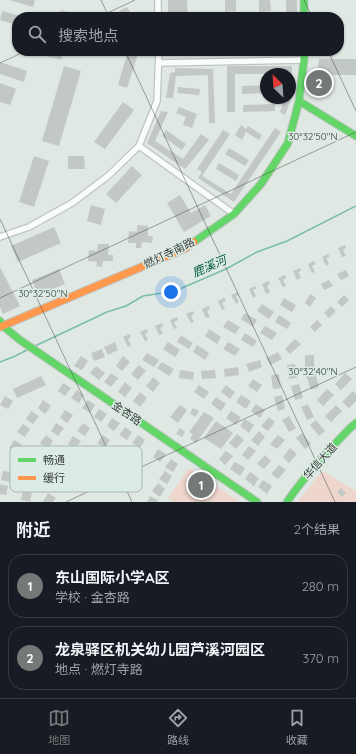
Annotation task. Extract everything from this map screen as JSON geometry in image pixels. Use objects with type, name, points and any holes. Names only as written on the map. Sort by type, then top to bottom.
[{"type":"street","points":[[158,0],[158,12]]},
{"type":"street","points":[[304,0],[304,12]]},
{"type":"street","points":[[0,236],[29,227],[72,203],[108,176],[139,146],[157,101],[159,56]]},
{"type":"street","name":"燃灯寺南路","points":[[1,325],[186,248],[234,214],[261,184],[288,142],[299,101],[304,56]]},
{"type":"street","points":[[159,63],[304,60]]},
{"type":"street","points":[[299,101],[356,136]]},
{"type":"street","points":[[139,146],[234,214]]},
{"type":"street","name":"金杏路","points":[[1,325],[20,340],[257,502]]},
{"type":"street","name":"华信大道","points":[[287,502],[305,476],[324,454],[356,423]]},
{"type":"shaded area","points":[[189,468],[240,502],[174,502],[168,498]]},
{"type":"shaded area","points":[[322,471],[356,491],[356,502],[297,502]]},
{"type":"building","points":[[9,0],[35,0],[33,7]]},
{"type":"building","points":[[168,0],[187,0],[188,12],[168,12]]},
{"type":"building","points":[[225,0],[236,0],[236,11],[225,12]]},
{"type":"building","points":[[259,0],[270,0],[271,11],[259,12]]},
{"type":"building","points":[[286,0],[297,0],[297,12],[286,12]]},
{"type":"building","points":[[127,7],[130,12],[120,12],[119,11]]},
{"type":"building","points":[[2,11],[12,14],[12,24],[0,20]]},
{"type":"building","points":[[46,56],[62,56],[61,60]]},
{"type":"building","points":[[127,56],[137,56],[127,88],[118,85]]},
{"type":"building","points":[[319,59],[356,59],[356,75],[325,75],[325,92],[314,92],[314,70],[318,70]]},
{"type":"building","points":[[0,62],[27,71],[24,82],[0,74]]},
{"type":"building","points":[[64,66],[81,71],[59,146],[42,141]]},
{"type":"building","points":[[227,66],[292,66],[292,68],[260,68],[260,74],[235,74],[235,112],[227,112]]},
{"type":"building","points":[[175,68],[213,69],[215,123],[209,123],[208,75],[176,76],[173,98],[166,98],[170,73],[175,72]]},
{"type":"building","points":[[0,83],[16,89],[10,105],[0,102]]},
{"type":"building","points":[[260,85],[260,93],[242,94],[242,86]]},
{"type":"building","points":[[178,87],[200,89],[199,95],[177,93]]},
{"type":"building","points":[[123,102],[134,110],[105,149],[94,142]]},
{"type":"building","points":[[275,104],[275,111],[243,112],[243,105]]},
{"type":"building","points":[[283,104],[289,104],[285,115],[280,112]]},
{"type":"building","points":[[179,107],[197,114],[192,128],[183,125],[186,117],[176,113]]},
{"type":"building","points":[[161,111],[168,112],[155,141],[183,159],[201,134],[209,140],[185,169],[147,143]]},
{"type":"building","points":[[241,125],[246,129],[248,126],[262,135],[259,140],[246,132],[242,140],[235,135]]},
{"type":"building","points":[[275,128],[281,132],[234,202],[198,178],[202,172],[197,169],[223,130],[230,134],[202,176],[231,194]]},
{"type":"building","points":[[166,130],[186,144],[182,150],[162,136]]},
{"type":"building","points":[[229,148],[249,160],[245,166],[225,154]]},
{"type":"building","points":[[34,156],[49,161],[34,207],[19,202]]},
{"type":"building","points":[[68,156],[84,156],[85,169],[68,169]]},
{"type":"building","points":[[219,163],[239,175],[236,181],[216,169]]},
{"type":"building","points":[[132,166],[142,175],[116,203],[106,194]]},
{"type":"building","points":[[180,195],[191,213],[205,205],[211,216],[184,232],[167,203]]},
{"type":"building","points":[[91,205],[105,209],[101,225],[87,221]]},
{"type":"building","points":[[137,225],[148,226],[148,236],[153,236],[152,243],[142,242],[141,248],[136,248],[136,243],[128,243],[129,231],[137,232]]},
{"type":"building","points":[[54,227],[61,243],[18,262],[11,246]]},
{"type":"building","points":[[98,244],[109,244],[108,255],[113,255],[113,261],[103,261],[102,267],[96,266],[97,262],[88,261],[89,250],[97,251]]},
{"type":"building","points":[[345,245],[346,248],[343,250],[346,256],[342,257],[338,248]]},
{"type":"building","points":[[328,254],[330,257],[326,258],[329,264],[326,266],[322,257]]},
{"type":"building","points":[[314,261],[316,264],[312,266],[315,272],[312,273],[308,264]]},
{"type":"building","points":[[0,267],[20,306],[3,314],[0,307]]},
{"type":"building","points":[[300,268],[301,271],[298,272],[301,278],[297,280],[293,271]]},
{"type":"building","points":[[59,269],[65,284],[38,295],[32,280]]},
{"type":"building","points":[[346,270],[349,276],[341,280],[337,274]]},
{"type":"building","points":[[285,275],[286,278],[283,280],[286,286],[283,287],[278,278]]},
{"type":"building","points":[[329,280],[333,286],[324,290],[321,284]]},
{"type":"building","points":[[269,281],[270,284],[267,286],[270,292],[266,294],[262,284]]},
{"type":"building","points":[[255,286],[257,289],[253,290],[256,296],[253,298],[249,289]]},
{"type":"building","points":[[238,292],[239,295],[236,296],[239,302],[236,304],[231,295]]},
{"type":"building","points":[[310,294],[316,298],[310,307],[305,303]]},
{"type":"building","points":[[344,295],[349,300],[342,307],[337,302]]},
{"type":"building","points":[[224,298],[226,301],[222,303],[225,309],[222,310],[218,301]]},
{"type":"building","points":[[284,298],[296,305],[292,312],[280,305]]},
{"type":"building","points":[[262,304],[274,312],[269,319],[257,311]]},
{"type":"building","points":[[209,306],[210,309],[207,311],[210,317],[206,318],[202,309]]},
{"type":"building","points":[[331,306],[336,311],[329,318],[324,313]]},
{"type":"building","points":[[193,311],[194,314],[191,316],[194,322],[191,323],[186,314]]},
{"type":"building","points":[[245,313],[257,320],[253,327],[241,319]]},
{"type":"building","points":[[279,315],[291,323],[287,329],[275,322]]},
{"type":"building","points":[[177,317],[178,320],[174,322],[177,328],[174,329],[170,320]]},
{"type":"building","points":[[228,320],[240,327],[235,334],[223,327]]},
{"type":"building","points":[[317,320],[322,325],[315,332],[310,327]]},
{"type":"building","points":[[162,323],[163,326],[160,328],[163,334],[159,335],[155,326]]},
{"type":"building","points":[[265,326],[277,333],[272,340],[260,333]]},
{"type":"building","points":[[147,329],[148,332],[145,334],[148,340],[145,341],[140,332]]},
{"type":"building","points":[[209,329],[221,337],[217,344],[205,336]]},
{"type":"building","points":[[245,333],[257,341],[253,347],[241,340]]},
{"type":"building","points":[[130,334],[131,337],[128,339],[131,345],[128,347],[123,337]]},
{"type":"building","points":[[181,335],[193,343],[189,349],[177,342]]},
{"type":"building","points":[[295,339],[301,344],[290,354],[285,349]]},
{"type":"building","points":[[115,342],[118,350],[108,355],[104,347]]},
{"type":"building","points":[[168,342],[180,350],[175,357],[163,349]]},
{"type":"building","points":[[228,342],[240,349],[235,356],[223,349]]},
{"type":"building","points":[[197,345],[209,353],[205,360],[193,352]]},
{"type":"building","points":[[102,349],[105,357],[94,361],[91,353]]},
{"type":"building","points":[[278,352],[282,359],[270,365],[266,358]]},
{"type":"building","points":[[147,353],[159,360],[154,367],[142,360]]},
{"type":"building","points":[[305,355],[314,355],[314,370],[305,370]]},
{"type":"building","points":[[81,356],[88,361],[82,370],[74,366]]},
{"type":"building","points":[[123,356],[130,362],[122,371],[116,366]]},
{"type":"building","points":[[260,360],[262,367],[249,372],[246,364]]},
{"type":"building","points":[[162,362],[174,369],[169,376],[157,368]]},
{"type":"building","points":[[295,364],[297,378],[289,379],[287,365]]},
{"type":"building","points":[[139,365],[146,371],[138,380],[131,374]]},
{"type":"building","points":[[96,366],[105,373],[99,380],[90,373]]},
{"type":"building","points":[[238,367],[239,375],[225,377],[224,369]]},
{"type":"building","points":[[180,370],[194,372],[193,380],[179,378]]},
{"type":"building","points":[[215,370],[216,378],[202,379],[201,371]]},
{"type":"building","points":[[111,373],[118,378],[111,387],[104,382]]},
{"type":"building","points":[[315,373],[319,387],[311,390],[306,375]]},
{"type":"building","points":[[345,373],[352,379],[341,390],[335,384]]},
{"type":"building","points":[[279,374],[281,388],[273,389],[271,375]]},
{"type":"building","points":[[41,376],[46,385],[17,398],[13,389]]},
{"type":"building","points":[[153,377],[160,383],[153,392],[146,386]]},
{"type":"building","points":[[253,379],[262,385],[257,392],[248,386]]},
{"type":"building","points":[[125,382],[132,388],[125,397],[118,392]]},
{"type":"building","points":[[63,383],[71,388],[65,396],[58,391]]},
{"type":"building","points":[[299,384],[303,398],[295,400],[291,386]]},
{"type":"building","points":[[199,385],[209,392],[204,399],[194,392]]},
{"type":"building","points":[[226,385],[235,392],[230,399],[221,392]]},
{"type":"building","points":[[327,389],[334,395],[323,406],[317,400]]},
{"type":"building","points":[[77,390],[84,395],[79,403],[71,398]]},
{"type":"building","points":[[353,391],[356,394],[356,401],[349,408],[342,402]]},
{"type":"building","points":[[140,392],[147,398],[140,407],[133,401]]},
{"type":"building","points":[[241,395],[251,401],[246,409],[236,402]]},
{"type":"building","points":[[282,395],[285,409],[278,411],[274,397]]},
{"type":"building","points":[[5,396],[13,401],[8,409],[0,405]]},
{"type":"building","points":[[216,397],[226,404],[221,411],[211,404]]},
{"type":"building","points":[[43,400],[51,406],[45,414],[38,408]]},
{"type":"building","points":[[88,400],[95,405],[90,413],[82,408]]},
{"type":"building","points":[[256,404],[265,410],[260,418],[251,411]]},
{"type":"building","points":[[308,404],[314,417],[307,420],[301,407]]},
{"type":"building","points":[[180,405],[187,410],[178,423],[170,417]]},
{"type":"building","points":[[336,405],[342,411],[331,422],[325,416]]},
{"type":"building","points":[[193,408],[199,411],[195,417],[190,413]]},
{"type":"building","points":[[99,409],[107,414],[101,422],[94,417]]},
{"type":"building","points":[[65,410],[73,415],[67,423],[60,418]]},
{"type":"building","points":[[31,411],[39,416],[33,424],[26,419]]},
{"type":"building","points":[[231,411],[241,417],[236,425],[226,418]]},
{"type":"building","points":[[204,412],[214,418],[196,443],[190,439],[193,434],[189,432]]},
{"type":"building","points":[[289,416],[296,428],[289,432],[282,420]]},
{"type":"building","points":[[269,417],[275,422],[268,431],[261,426]]},
{"type":"building","points":[[112,418],[120,423],[114,431],[107,426]]},
{"type":"building","points":[[245,419],[254,425],[249,433],[240,426]]},
{"type":"building","points":[[316,420],[325,431],[319,436],[310,425]]},
{"type":"building","points":[[216,421],[233,433],[221,449],[204,438]]},
{"type":"building","points":[[56,423],[64,428],[58,436],[51,431]]},
{"type":"building","points":[[83,423],[90,428],[85,436],[77,431]]},
{"type":"building","points":[[23,424],[30,429],[25,437],[17,432]]},
{"type":"building","points":[[125,427],[132,432],[127,440],[119,435]]},
{"type":"building","points":[[180,428],[185,432],[182,437],[176,434]]},
{"type":"building","points":[[259,431],[265,437],[258,446],[251,440]]},
{"type":"building","points":[[302,433],[311,444],[305,449],[296,438]]},
{"type":"building","points":[[237,434],[244,440],[236,449],[229,443]]},
{"type":"building","points":[[46,435],[53,441],[50,446],[44,446],[40,443]]},
{"type":"building","points":[[103,435],[110,440],[106,446],[102,446],[97,443]]},
{"type":"building","points":[[138,435],[145,440],[141,446],[137,446],[132,443]]},
{"type":"building","points":[[278,435],[285,440],[277,449],[270,444]]},
{"type":"building","points":[[73,436],[81,441],[77,446],[71,446],[68,444]]},
{"type":"building","points":[[14,440],[22,445],[21,446],[10,446]]},
{"type":"building","points":[[249,446],[256,451],[248,460],[242,455]]},
{"type":"building","points":[[290,448],[297,454],[289,463],[283,457]]},
{"type":"building","points":[[158,449],[166,454],[160,462],[153,457]]},
{"type":"building","points":[[226,451],[233,456],[225,465],[219,459]]},
{"type":"building","points":[[265,455],[271,461],[264,469],[257,464]]},
{"type":"building","points":[[171,459],[178,464],[173,472],[165,467]]},
{"type":"building","points":[[235,462],[245,468],[240,476],[230,469]]},
{"type":"building","points":[[279,465],[286,470],[278,479],[271,474]]},
{"type":"building","points":[[3,471],[10,472],[10,482],[1,480]]},
{"type":"building","points":[[165,471],[172,476],[167,484],[159,479]]},
{"type":"building","points":[[250,472],[259,478],[254,486],[245,479]]},
{"type":"building","points":[[263,480],[272,486],[267,494],[258,487]]},
{"type":"building","points":[[158,483],[165,489],[160,497],[152,491]]},
{"type":"building","points":[[0,484],[8,486],[6,495],[0,494]]},
{"type":"building","points":[[341,488],[346,493],[342,497],[337,492]]},
{"type":"building","points":[[23,492],[32,492],[30,502],[21,500]]},
{"type":"building","points":[[48,493],[56,498],[53,502],[43,502]]},
{"type":"building","points":[[150,496],[158,500],[157,502],[147,502]]},
{"type":"waterway","name":"鹿溪河","points":[[35,346],[107,312],[126,306],[143,296],[175,291],[226,269],[257,252],[287,241],[356,206]]},
{"type":"waterway","name":"鹿溪河","points":[[0,362],[29,349]]},
{"type":"traffic: fast","points":[[304,0],[304,12]]},
{"type":"traffic: fast","points":[[194,242],[234,214],[261,184],[288,143],[299,101],[304,56]]},
{"type":"traffic: fast","points":[[299,101],[356,136]]},
{"type":"traffic: fast","points":[[0,321],[3,326],[20,340],[257,502]]},
{"type":"traffic: fast","points":[[287,502],[314,467],[356,423]]},
{"type":"traffic: slow","points":[[0,327],[186,248],[194,242]]},
{"type":"place","name":"龙泉驿区机关幼儿园芦溪河园区","points":[[319,83]]},
{"type":"place","name":"东山国际小学A区","points":[[201,485]]}]
